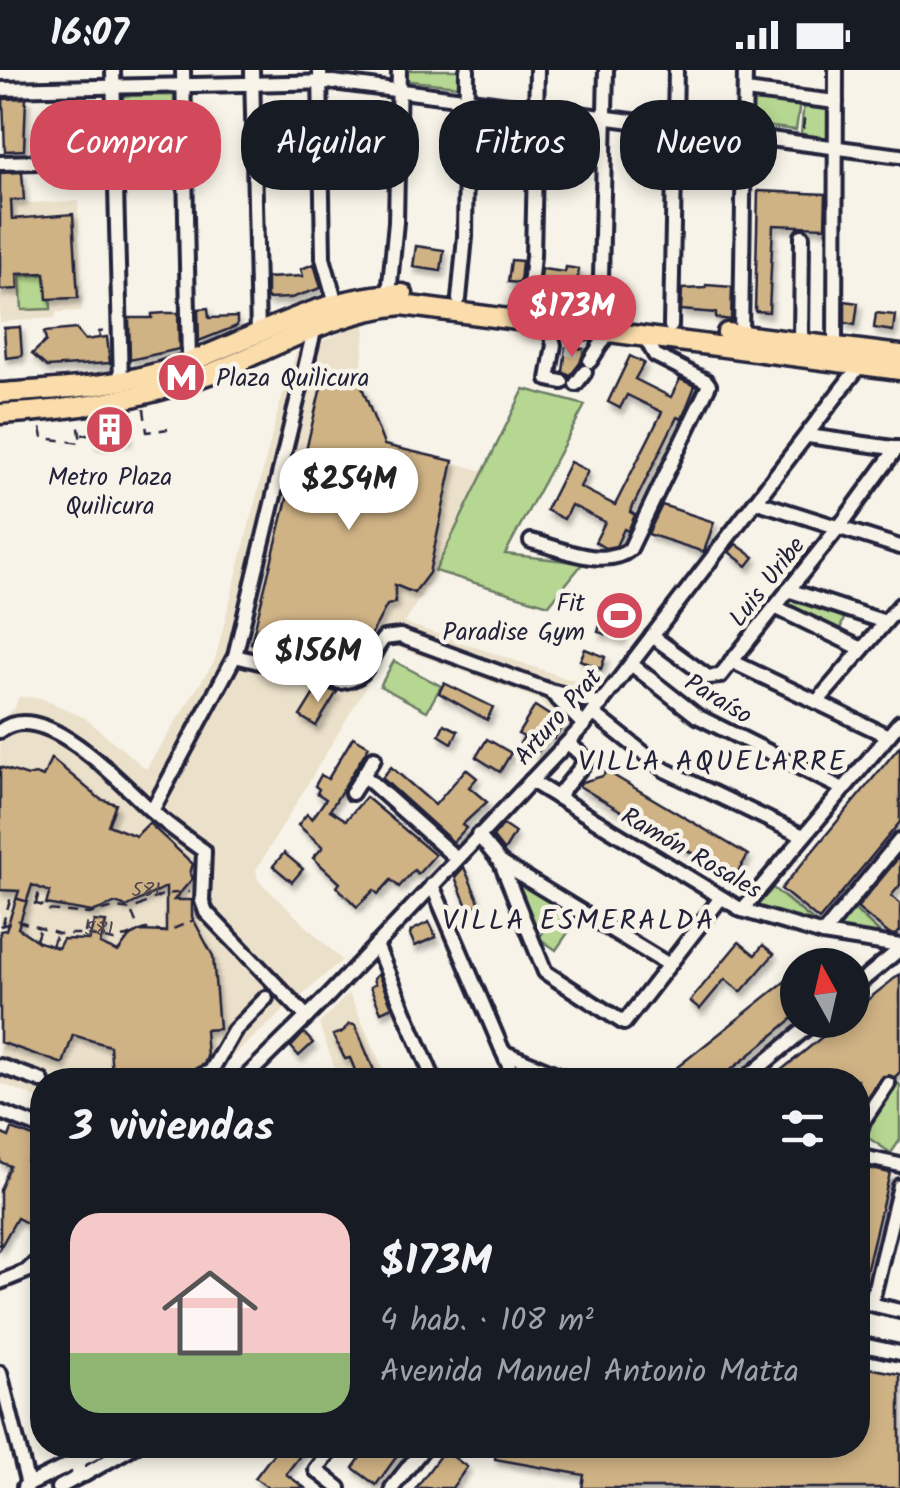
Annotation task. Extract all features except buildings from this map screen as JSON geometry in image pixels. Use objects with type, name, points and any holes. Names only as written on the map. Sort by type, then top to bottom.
[{"type":"main road","points":[[0,393],[121,382],[189,362],[336,304],[389,294],[459,299],[835,348],[900,370]]},
{"type":"main road","points":[[0,414],[80,408],[144,395],[208,374],[358,312],[402,304],[865,358],[900,355]]},
{"type":"street","points":[[114,70],[114,100]]},
{"type":"street","points":[[183,70],[189,362]]},
{"type":"street","points":[[389,294],[396,222],[398,70]]},
{"type":"street","points":[[0,89],[183,85],[252,77],[320,76],[467,100],[467,70]]},
{"type":"street","points":[[536,70],[536,100]]},
{"type":"street","points":[[595,316],[602,277],[606,70]]},
{"type":"street","points":[[675,100],[676,70]]},
{"type":"street","points":[[745,70],[745,100]]},
{"type":"street","points":[[835,348],[836,70]]},
{"type":"street","points":[[320,76],[323,258],[336,304]]},
{"type":"street","points":[[252,77],[258,334]]},
{"type":"street","points":[[745,91],[836,102]]},
{"type":"street","points":[[600,116],[620,119]]},
{"type":"street","points":[[777,140],[900,156]]},
{"type":"street","points":[[0,162],[30,161]]},
{"type":"street","points":[[117,190],[121,382]]},
{"type":"street","points":[[459,299],[465,190]]},
{"type":"street","points":[[528,308],[534,190]]},
{"type":"street","points":[[671,326],[674,190]]},
{"type":"street","points":[[742,335],[743,190]]},
{"type":"street","points":[[801,343],[802,236]]},
{"type":"street","points":[[548,322],[560,347],[548,379],[582,367],[610,330]]},
{"type":"street","points":[[152,812],[235,656],[316,327]]},
{"type":"street","points":[[531,540],[597,558],[611,559],[630,549],[709,385],[655,355],[644,335]]},
{"type":"street","name":"Arturo Prat","points":[[255,1068],[584,725],[865,358]]},
{"type":"street","points":[[808,436],[898,448]]},
{"type":"street","name":"Luis Uribe","points":[[652,636],[711,678],[720,676],[898,448]]},
{"type":"street","points":[[758,502],[900,547]]},
{"type":"street","points":[[788,590],[885,622]]},
{"type":"street","points":[[817,702],[900,605]]},
{"type":"street","points":[[775,606],[862,649]]},
{"type":"street","points":[[235,656],[340,682],[366,672],[384,638],[400,636],[597,708],[665,770],[803,836]]},
{"type":"street","points":[[732,661],[888,736]]},
{"type":"street","name":"Paraíso","points":[[631,664],[697,716],[843,789]]},
{"type":"street","points":[[550,691],[584,725]]},
{"type":"street","points":[[0,730],[18,722],[54,731],[79,747],[152,812],[204,850],[202,902],[213,922],[307,1016]]},
{"type":"street","points":[[742,910],[900,722]]},
{"type":"street","points":[[557,797],[587,760],[568,743]]},
{"type":"street","points":[[352,793],[374,758]]},
{"type":"street","points":[[364,775],[456,858]]},
{"type":"street","name":"Ramón Rosales","points":[[531,781],[742,910],[823,934],[900,947]]},
{"type":"street","points":[[478,835],[501,863],[544,972],[624,1022],[720,899]]},
{"type":"street","points":[[823,934],[900,840]]},
{"type":"street","points":[[501,863],[669,964]]},
{"type":"street","points":[[432,884],[510,1068]]},
{"type":"street","points":[[376,945],[429,1068]]},
{"type":"street","points":[[870,973],[900,947]]},
{"type":"street","points":[[213,1068],[234,1031],[266,998]]},
{"type":"street","points":[[758,1068],[794,1038]]},
{"type":"street","points":[[504,1052],[542,1068]]},
{"type":"street","points":[[0,1066],[30,1077]]},
{"type":"street","points":[[870,1111],[888,1084]]},
{"type":"street","points":[[0,1112],[30,1123]]},
{"type":"street","points":[[870,1159],[900,1165]]},
{"type":"street","points":[[870,1284],[900,1186]]},
{"type":"street","points":[[0,1282],[30,1268]]},
{"type":"street","points":[[870,1304],[900,1311]]},
{"type":"street","points":[[870,1347],[900,1353]]},
{"type":"street","points":[[0,1373],[24,1486],[104,1458]]},
{"type":"street","points":[[58,1488],[88,1458]]},
{"type":"street","points":[[325,1458],[316,1470],[339,1488]]},
{"type":"street","points":[[392,1488],[416,1458]]},
{"type":"path","points":[[804,135],[806,112],[811,107]]},
{"type":"path","points":[[99,332],[100,338]]},
{"type":"path","points":[[145,415],[147,432],[168,429]]},
{"type":"path","points":[[42,438],[74,444],[81,443],[80,435],[94,433]]},
{"type":"path","points":[[36,904],[40,888]]},
{"type":"path","points":[[12,890],[13,898],[1,926],[18,921],[56,933],[114,941],[139,930],[166,932],[198,919]]},
{"type":"path","points":[[13,898],[47,910],[89,914],[115,908],[131,910],[164,894],[192,891]]},
{"type":"path","points":[[22,892],[22,900]]},
{"type":"path","points":[[0,909],[8,906]]},
{"type":"path","points":[[131,910],[139,930]]},
{"type":"path","points":[[84,934],[89,914]]},
{"type":"path","points":[[36,940],[40,928]]},
{"type":"path","points":[[52,946],[56,933]]},
{"type":"shaded area","points":[[78,201],[82,311],[57,312],[54,318],[0,322],[0,204]]},
{"type":"shaded area","points":[[366,321],[360,382],[384,445],[484,471],[405,623],[601,690],[571,728],[537,699],[391,645],[256,870],[258,880],[342,960],[219,1068],[30,1068],[30,1095],[0,1083],[0,720],[14,709],[19,697],[40,698],[85,718],[146,769],[215,660],[296,353]]},
{"type":"shaded area","points":[[349,993],[383,1068],[335,1068],[319,1024]]},
{"type":"green space","points":[[402,70],[459,70],[458,86],[402,80]]},
{"type":"green space","points":[[174,95],[174,100],[122,100],[122,96]]},
{"type":"green space","points":[[752,96],[800,102],[796,130],[777,128],[777,100],[751,100]]},
{"type":"green space","points":[[804,100],[835,102],[832,139],[801,134]]},
{"type":"green space","points":[[49,274],[51,309],[22,310],[20,276]]},
{"type":"green space","points":[[524,389],[585,405],[505,554],[583,563],[549,605],[435,571]]},
{"type":"green space","points":[[791,597],[845,615],[838,636],[783,607]]},
{"type":"green space","points":[[394,661],[441,686],[427,711],[380,686]]},
{"type":"green space","points":[[511,875],[556,905],[534,933]]},
{"type":"green space","points":[[773,888],[816,923],[755,908]]},
{"type":"green space","points":[[559,909],[576,921],[556,950],[539,938]]},
{"type":"green space","points":[[854,909],[884,937],[834,929]]},
{"type":"green space","points":[[896,1082],[900,1085],[900,1140],[891,1153],[870,1139],[870,1120]]},
{"type":"tunnel","points":[[566,349],[585,352]]},
{"type":"place","name":"Plaza Quilicura","points":[[181,377]]},
{"type":"place","name":"Metro Plaza Quilicura","points":[[110,430]]},
{"type":"place","name":"Fit Paradise Gym","points":[[620,616]]},
{"type":"district","name":"VILLA AQUELARRE","points":[[713,760]]},
{"type":"district","name":"VILLA ESMERALDA","points":[[579,919]]}]
